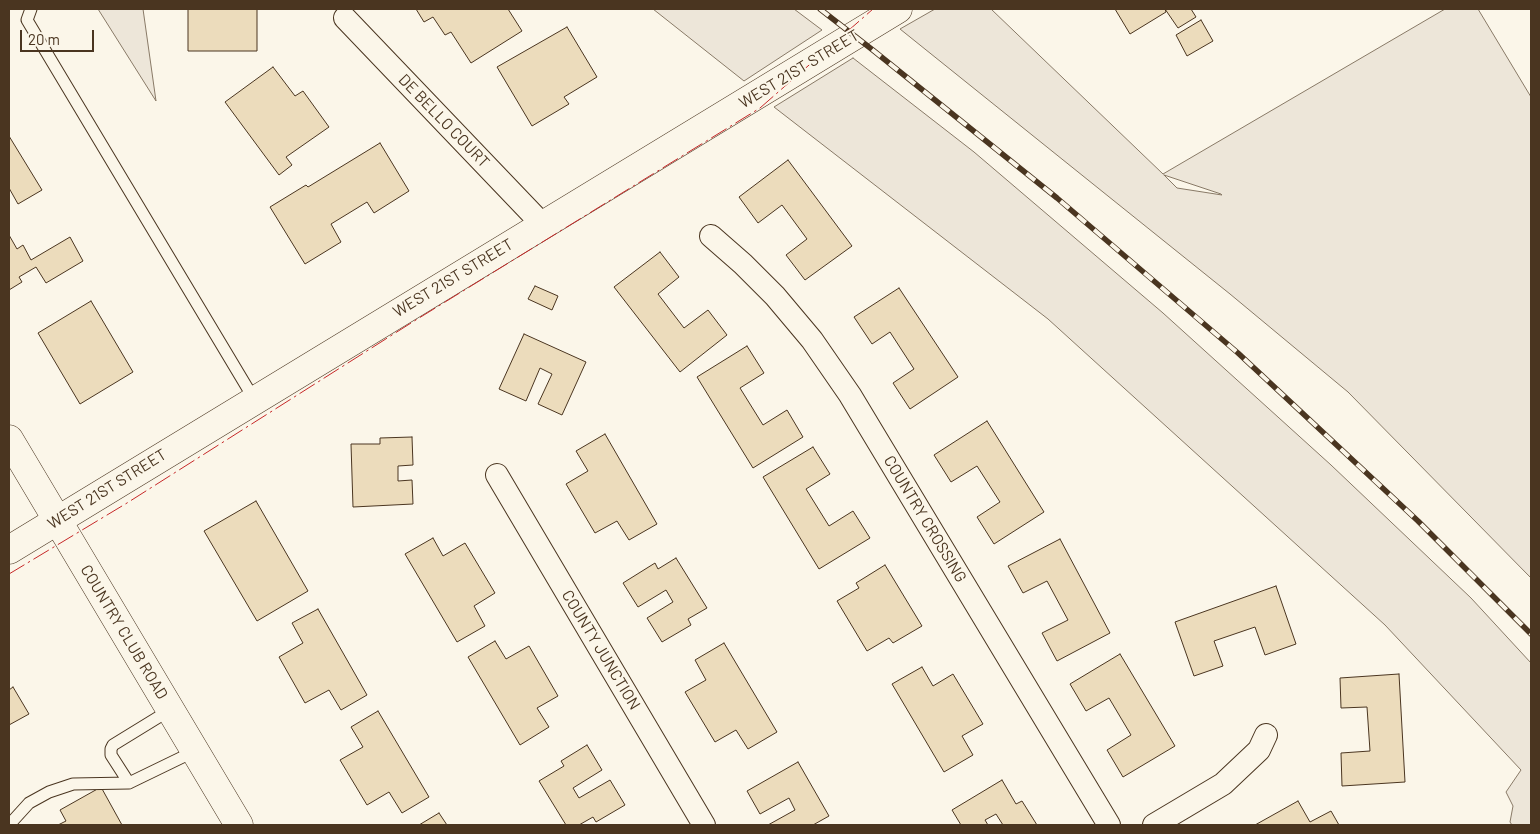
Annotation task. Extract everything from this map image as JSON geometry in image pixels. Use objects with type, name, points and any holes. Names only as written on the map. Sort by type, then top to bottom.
[{"type":"street","name":"WEST 21ST STREET","points":[[9,550],[254,399],[898,9]]},
{"type":"street","name":"DE BELLO COURT","points":[[345,18],[542,224]]},
{"type":"street","name":"COUNTRY CROSSING","points":[[710,236],[743,264],[780,303],[821,352],[850,395],[1109,825]]},
{"type":"street","name":"COUNTRY CLUB ROAD","points":[[9,439],[240,825]]},
{"type":"street","name":"COUNTY JUNCTION","points":[[498,475],[704,825]]},
{"type":"street","points":[[1154,825],[1224,784],[1259,750],[1266,735]]},
{"type":"lane","points":[[29,14],[254,399]]},
{"type":"lane","points":[[129,783],[111,755],[113,745],[170,709]]},
{"type":"lane","points":[[10,825],[29,803],[39,796],[59,788],[73,784],[129,783],[195,751]]},
{"type":"shaded area","points":[[98,9],[143,9],[156,101]]},
{"type":"shaded area","points":[[653,9],[794,9],[822,30],[744,81]]},
{"type":"shaded area","points":[[935,9],[991,9],[1163,174],[1445,9],[1478,9],[1531,97],[1531,578],[1348,392],[1230,294],[900,29]],"holes":[[[1164,175],[1221,194],[1177,188]]]},
{"type":"shaded area","points":[[853,58],[974,152],[1163,313],[1331,465],[1471,598],[1531,663],[1531,825],[1512,825],[1510,822],[1513,806],[1506,792],[1521,770],[1385,625],[1048,319],[774,107]]},
{"type":"building","points":[[188,9],[257,9],[257,51],[188,51]]},
{"type":"building","points":[[416,9],[508,9],[522,31],[471,63],[451,32],[445,35],[433,17],[424,22]]},
{"type":"building","points":[[1115,9],[1165,9],[1166,12],[1130,34]]},
{"type":"building","points":[[1165,9],[1191,9],[1196,17],[1178,28]]},
{"type":"building","points":[[1201,20],[1213,41],[1187,56],[1176,35]]},
{"type":"building","points":[[567,27],[597,77],[564,97],[569,104],[532,126],[497,67]]},
{"type":"building","points":[[273,67],[295,96],[303,91],[329,127],[286,157],[292,165],[279,175],[225,102]]},
{"type":"building","points":[[9,136],[42,190],[18,204],[9,188]]},
{"type":"building","points":[[380,143],[409,191],[374,213],[367,202],[331,224],[341,242],[305,264],[270,207],[306,185],[308,187]]},
{"type":"building","points":[[788,160],[852,246],[805,280],[786,255],[807,239],[782,205],[758,223],[739,197]]},
{"type":"building","points":[[9,235],[17,249],[23,245],[31,260],[70,237],[83,261],[46,283],[36,267],[19,277],[22,282],[9,290]]},
{"type":"building","points":[[660,252],[679,277],[658,294],[684,328],[708,310],[727,335],[680,372],[614,287]]},
{"type":"building","points":[[535,286],[558,296],[552,310],[528,299]]},
{"type":"building","points":[[899,288],[958,377],[910,409],[893,383],[914,369],[890,332],[872,344],[854,317]]},
{"type":"building","points":[[91,301],[133,372],[80,404],[38,333]]},
{"type":"building","points":[[524,334],[586,362],[562,415],[538,404],[552,374],[540,368],[526,401],[499,389]]},
{"type":"building","points":[[747,346],[764,373],[740,388],[763,425],[787,410],[803,437],[753,468],[697,377]]},
{"type":"building","points":[[987,421],[1044,512],[994,544],[977,517],[1000,502],[977,466],[951,482],[934,455]]},
{"type":"building","points":[[605,434],[657,524],[629,540],[617,521],[595,533],[566,484],[588,471],[576,451]]},
{"type":"building","points":[[412,437],[413,465],[398,466],[398,481],[412,480],[413,504],[353,507],[351,444],[380,444],[380,438]]},
{"type":"building","points":[[813,447],[830,474],[806,489],[829,526],[853,511],[870,538],[819,569],[763,477]]},
{"type":"building","points":[[256,501],[308,591],[257,621],[204,531]]},
{"type":"building","points":[[433,538],[443,556],[465,543],[495,593],[474,606],[485,626],[457,642],[405,554]]},
{"type":"building","points":[[1060,539],[1110,633],[1057,661],[1042,633],[1068,620],[1047,581],[1023,593],[1008,566]]},
{"type":"building","points":[[676,558],[707,608],[688,619],[691,625],[662,642],[647,618],[673,602],[666,590],[638,607],[623,583],[655,563],[658,569]]},
{"type":"building","points":[[885,565],[922,626],[893,643],[889,638],[867,651],[837,601],[859,588],[856,583]]},
{"type":"building","points":[[1276,586],[1296,644],[1265,655],[1255,627],[1214,641],[1223,666],[1194,676],[1175,622]]},
{"type":"building","points":[[318,609],[367,695],[341,710],[329,690],[305,703],[279,657],[303,643],[292,623]]},
{"type":"building","points":[[495,641],[506,659],[529,646],[558,696],[537,708],[549,727],[520,745],[468,657]]},
{"type":"building","points":[[724,643],[777,732],[748,749],[736,730],[715,742],[685,692],[706,680],[695,660]]},
{"type":"building","points":[[1120,654],[1175,746],[1123,777],[1107,750],[1131,735],[1109,698],[1086,711],[1070,684]]},
{"type":"building","points":[[922,667],[933,686],[953,674],[983,724],[962,736],[973,755],[944,772],[892,684]]},
{"type":"building","points":[[1399,674],[1405,782],[1342,786],[1341,753],[1370,751],[1367,707],[1341,708],[1340,678]]},
{"type":"building","points":[[13,687],[29,714],[9,725],[9,690]]},
{"type":"building","points":[[378,711],[429,797],[402,813],[389,792],[367,805],[340,760],[363,747],[351,727]]},
{"type":"building","points":[[587,745],[602,770],[573,788],[579,798],[610,780],[625,805],[596,822],[593,817],[579,825],[566,825],[539,781],[564,766],[561,761]]},
{"type":"building","points":[[798,762],[829,816],[813,825],[768,825],[795,810],[789,798],[760,814],[747,791]]},
{"type":"building","points":[[1002,780],[1016,804],[1022,801],[1037,825],[1003,825],[996,814],[985,820],[988,825],[961,825],[952,810]]},
{"type":"building","points":[[101,787],[122,825],[58,825],[66,821],[60,810]]},
{"type":"building","points":[[1298,801],[1310,822],[1331,811],[1339,825],[1255,825]]},
{"type":"building","points":[[439,813],[447,825],[419,825]]},
{"type":"railway","points":[[820,9],[1057,198],[1238,353],[1418,521],[1531,634]]},
{"type":"power","points":[[9,574],[127,503],[411,323],[760,108],[873,9]]}]
